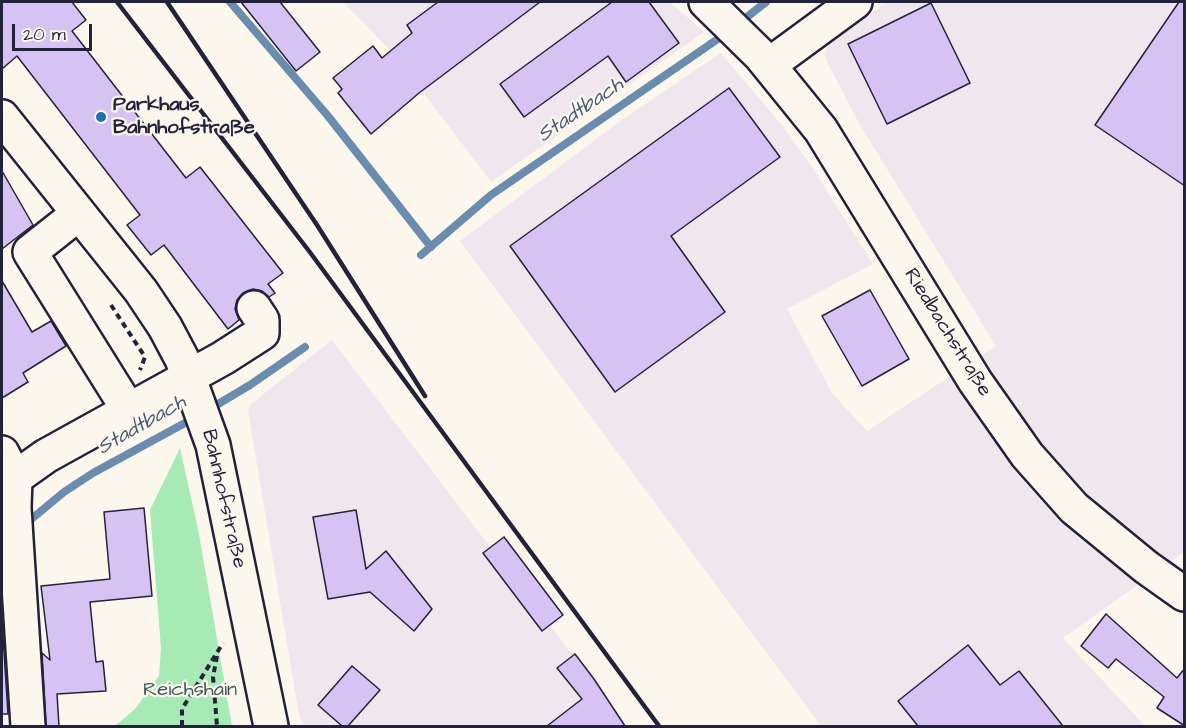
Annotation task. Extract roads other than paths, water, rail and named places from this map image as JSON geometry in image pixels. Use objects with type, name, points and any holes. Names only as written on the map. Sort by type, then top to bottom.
[{"type":"street","points":[[769,64],[855,2]]},
{"type":"street","name":"Riedbachstraße","points":[[713,8],[769,64],[832,146],[963,362],[1027,455],[1074,508],[1146,567],[1185,594]]},
{"type":"street","name":"Bahnhofstraße","points":[[7,136],[78,214],[153,309],[175,345],[193,386],[209,432],[271,726]]},
{"type":"street","points":[[78,214],[30,252],[128,409]]},
{"type":"street","points":[[28,726],[17,551],[10,480],[46,456],[128,409],[193,386],[223,358],[262,333],[262,320],[254,308]]},
{"type":"waterway","points":[[230,2],[328,116],[431,247]]},
{"type":"waterway","name":"Stadtbach","points":[[738,24],[766,2]]},
{"type":"waterway","name":"Stadtbach","points":[[421,255],[491,195],[728,32]]},
{"type":"waterway","name":"Stadtbach","points":[[208,410],[250,385],[305,347]]},
{"type":"waterway","name":"Stadtbach","points":[[23,526],[64,492],[93,473],[196,417]]},
{"type":"railway","points":[[117,2],[309,251],[659,726]]},
{"type":"railway","points":[[167,2],[317,225],[425,396]]},
{"type":"place","name":"Parkhaus Bahnhofstraße","points":[[101,117]]},
{"type":"park label","name":"Reichshain","points":[[190,691]]}]
